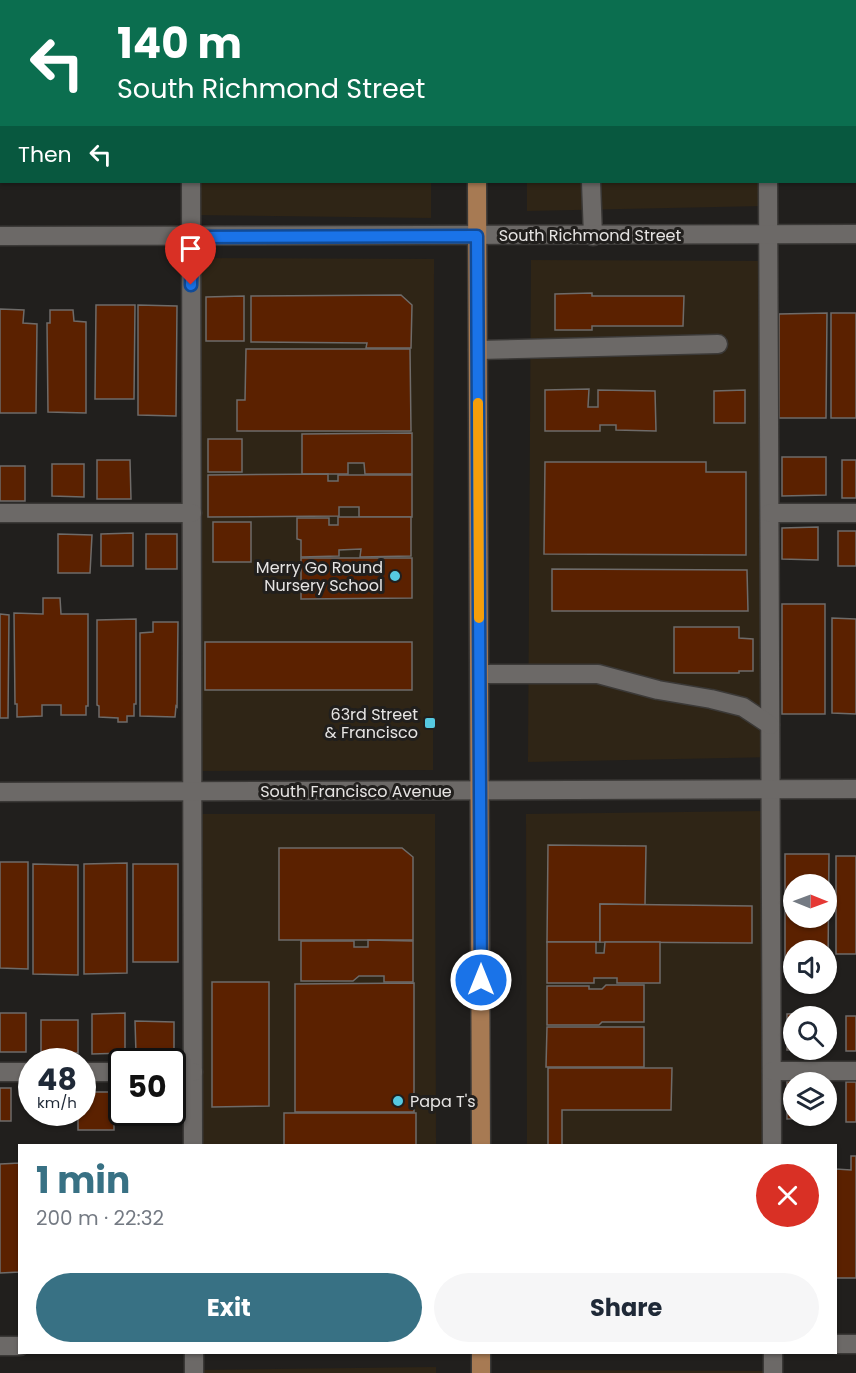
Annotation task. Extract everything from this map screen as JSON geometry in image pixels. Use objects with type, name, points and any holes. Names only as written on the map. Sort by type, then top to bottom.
[{"type":"main road","points":[[477,183],[481,1144]]},
{"type":"main road","points":[[481,1354],[481,1373]]},
{"type":"street","points":[[191,183],[193,1144]]},
{"type":"street","points":[[591,183],[592,236]]},
{"type":"street","points":[[768,183],[772,1144]]},
{"type":"street","name":"South Richmond Street","points":[[0,236],[856,234]]},
{"type":"street","points":[[478,350],[718,344]]},
{"type":"street","points":[[0,513],[192,513]]},
{"type":"street","points":[[770,513],[856,513]]},
{"type":"street","points":[[480,674],[598,674],[657,690],[743,707],[771,725]]},
{"type":"street","name":"South Francisco Avenue","points":[[0,792],[856,789]]},
{"type":"street","points":[[772,1071],[856,1071]]},
{"type":"street","points":[[0,1072],[18,1072]]},
{"type":"street","points":[[186,1072],[193,1072]]},
{"type":"street","points":[[837,1344],[856,1344]]},
{"type":"street","points":[[0,1346],[18,1346]]},
{"type":"street","points":[[194,1354],[194,1373]]},
{"type":"street","points":[[773,1354],[773,1373]]},
{"type":"shaded area","points":[[191,183],[431,183],[431,218],[191,215]]},
{"type":"shaded area","points":[[527,183],[768,183],[769,206],[527,211]]},
{"type":"shaded area","points":[[191,258],[434,259],[433,770],[193,771]]},
{"type":"shaded area","points":[[531,260],[769,261],[771,757],[528,762]]},
{"type":"shaded area","points":[[771,811],[772,1144],[527,1144],[526,814]]},
{"type":"shaded area","points":[[193,814],[435,814],[436,1144],[193,1144]]},
{"type":"shaded area","points":[[436,1367],[436,1373],[194,1373],[194,1370]]},
{"type":"shaded area","points":[[530,1370],[773,1371],[773,1373],[530,1373]]},
{"type":"building","points":[[592,293],[592,296],[684,296],[683,326],[592,326],[592,330],[555,330],[555,294]]},
{"type":"building","points":[[401,295],[412,305],[411,348],[366,348],[367,343],[251,342],[251,296]]},
{"type":"building","points":[[244,296],[244,341],[206,341],[206,297]]},
{"type":"building","points":[[96,305],[135,305],[134,399],[95,399]]},
{"type":"building","points":[[138,305],[177,306],[176,416],[138,415]]},
{"type":"building","points":[[0,309],[24,310],[23,323],[37,324],[36,413],[0,413]]},
{"type":"building","points":[[50,310],[73,310],[74,321],[86,322],[86,413],[48,412],[47,323],[50,323]]},
{"type":"building","points":[[827,313],[826,418],[779,418],[779,314]]},
{"type":"building","points":[[831,313],[856,313],[856,418],[831,418]]},
{"type":"building","points":[[246,349],[410,349],[411,431],[237,431],[237,400],[245,400]]},
{"type":"building","points":[[589,389],[588,407],[598,407],[598,390],[655,391],[656,431],[616,430],[616,425],[600,425],[600,431],[545,431],[545,390]]},
{"type":"building","points":[[745,390],[745,423],[714,423],[714,391]]},
{"type":"building","points":[[412,433],[412,474],[365,474],[364,463],[348,463],[348,474],[302,474],[302,434]]},
{"type":"building","points":[[208,439],[242,439],[242,472],[208,472]]},
{"type":"building","points":[[782,457],[826,457],[826,495],[782,496]]},
{"type":"building","points":[[97,460],[130,460],[131,499],[97,499]]},
{"type":"building","points":[[842,460],[856,460],[856,498],[842,498]]},
{"type":"building","points":[[545,462],[706,462],[706,472],[746,472],[746,555],[544,554]]},
{"type":"building","points":[[52,464],[84,464],[84,497],[52,496]]},
{"type":"building","points":[[0,466],[25,466],[25,501],[0,501]]},
{"type":"building","points":[[328,474],[328,481],[338,481],[338,475],[412,475],[412,517],[359,517],[359,507],[339,507],[339,516],[208,517],[208,475]]},
{"type":"building","points":[[338,517],[411,517],[411,556],[360,557],[361,549],[339,550],[339,556],[301,557],[301,540],[297,539],[297,518],[329,518],[329,525],[338,525]]},
{"type":"building","points":[[213,522],[251,522],[251,562],[213,562]]},
{"type":"building","points":[[818,527],[818,560],[782,559],[782,528]]},
{"type":"building","points":[[838,531],[856,531],[856,566],[838,566]]},
{"type":"building","points":[[133,533],[133,566],[101,566],[101,534]]},
{"type":"building","points":[[58,534],[92,535],[90,573],[58,573]]},
{"type":"building","points":[[146,534],[177,534],[177,569],[146,569]]},
{"type":"building","points":[[301,558],[412,558],[412,598],[301,599]]},
{"type":"building","points":[[552,569],[747,570],[748,611],[552,611]]},
{"type":"building","points":[[43,598],[60,598],[61,614],[88,614],[88,706],[86,706],[86,715],[61,715],[61,705],[42,705],[42,716],[17,717],[14,613],[43,614]]},
{"type":"building","points":[[782,604],[825,604],[825,714],[782,714]]},
{"type":"building","points":[[0,614],[9,615],[8,718],[0,718]]},
{"type":"building","points":[[832,618],[856,619],[856,714],[832,713]]},
{"type":"building","points":[[136,619],[134,716],[127,716],[127,722],[118,722],[118,718],[99,717],[97,620]]},
{"type":"building","points":[[153,622],[178,622],[175,717],[140,716],[140,633],[153,632]]},
{"type":"building","points":[[674,627],[739,627],[739,638],[753,639],[753,671],[674,673]]},
{"type":"building","points":[[205,642],[412,642],[412,690],[205,690]]},
{"type":"building","points":[[548,845],[646,846],[645,905],[600,904],[600,942],[547,942]]},
{"type":"building","points":[[279,848],[402,848],[413,857],[413,940],[279,940]]},
{"type":"building","points":[[785,854],[829,854],[829,874],[785,874]]},
{"type":"building","points":[[836,856],[856,856],[856,954],[837,954]]},
{"type":"building","points":[[0,862],[28,862],[28,969],[0,968]]},
{"type":"building","points":[[127,863],[127,973],[84,974],[84,864]]},
{"type":"building","points":[[33,864],[78,865],[78,975],[33,974]]},
{"type":"building","points":[[133,864],[178,864],[178,962],[133,962]]},
{"type":"building","points":[[600,904],[752,906],[752,943],[600,942]]},
{"type":"building","points":[[785,928],[828,928],[828,940],[785,940]]},
{"type":"building","points":[[368,940],[413,941],[413,982],[384,982],[384,976],[359,976],[353,981],[301,981],[301,941],[354,941],[354,947],[368,947]]},
{"type":"building","points":[[547,942],[596,942],[596,953],[604,953],[605,942],[660,942],[660,983],[617,983],[617,978],[594,978],[594,983],[547,983]]},
{"type":"building","points":[[212,982],[269,982],[269,1106],[212,1107]]},
{"type":"building","points":[[414,983],[414,1112],[295,1112],[295,984]]},
{"type":"building","points":[[606,985],[644,985],[644,1022],[547,1025],[547,986],[589,986],[589,989],[602,989]]},
{"type":"building","points":[[0,1013],[26,1013],[26,1048],[18,1048],[18,1052],[0,1052]]},
{"type":"building","points":[[125,1013],[125,1048],[108,1048],[108,1054],[96,1054],[96,1048],[92,1048],[92,1014]]},
{"type":"building","points":[[846,1016],[856,1016],[856,1051],[846,1051]]},
{"type":"building","points":[[41,1020],[78,1020],[78,1048],[41,1048]]},
{"type":"building","points":[[135,1021],[174,1022],[174,1048],[136,1048]]},
{"type":"building","points":[[547,1027],[644,1027],[644,1067],[546,1067]]},
{"type":"building","points":[[548,1068],[672,1068],[671,1110],[562,1110],[562,1144],[548,1144]]},
{"type":"building","points":[[846,1082],[856,1082],[856,1122],[846,1122]]},
{"type":"building","points":[[0,1088],[11,1088],[11,1121],[0,1121]]},
{"type":"building","points":[[96,1092],[108,1092],[108,1126],[114,1126],[114,1130],[78,1130],[78,1126],[96,1126]]},
{"type":"building","points":[[284,1113],[416,1113],[416,1144],[284,1144]]},
{"type":"building","points":[[851,1156],[856,1156],[856,1278],[837,1278],[837,1169],[851,1170]]},
{"type":"building","points":[[18,1163],[18,1272],[0,1273],[0,1164]]},
{"type":"slow traffic","points":[[478,403],[479,618]]},
{"type":"place","name":"Merry Go Round Nursery School","points":[[395,576]]},
{"type":"place","name":"63rd Street & Francisco","points":[[430,723]]},
{"type":"place","name":"Papa T's","points":[[398,1101]]},
{"type":"route","points":[[191,285],[192,237],[477,236],[481,980]]}]
